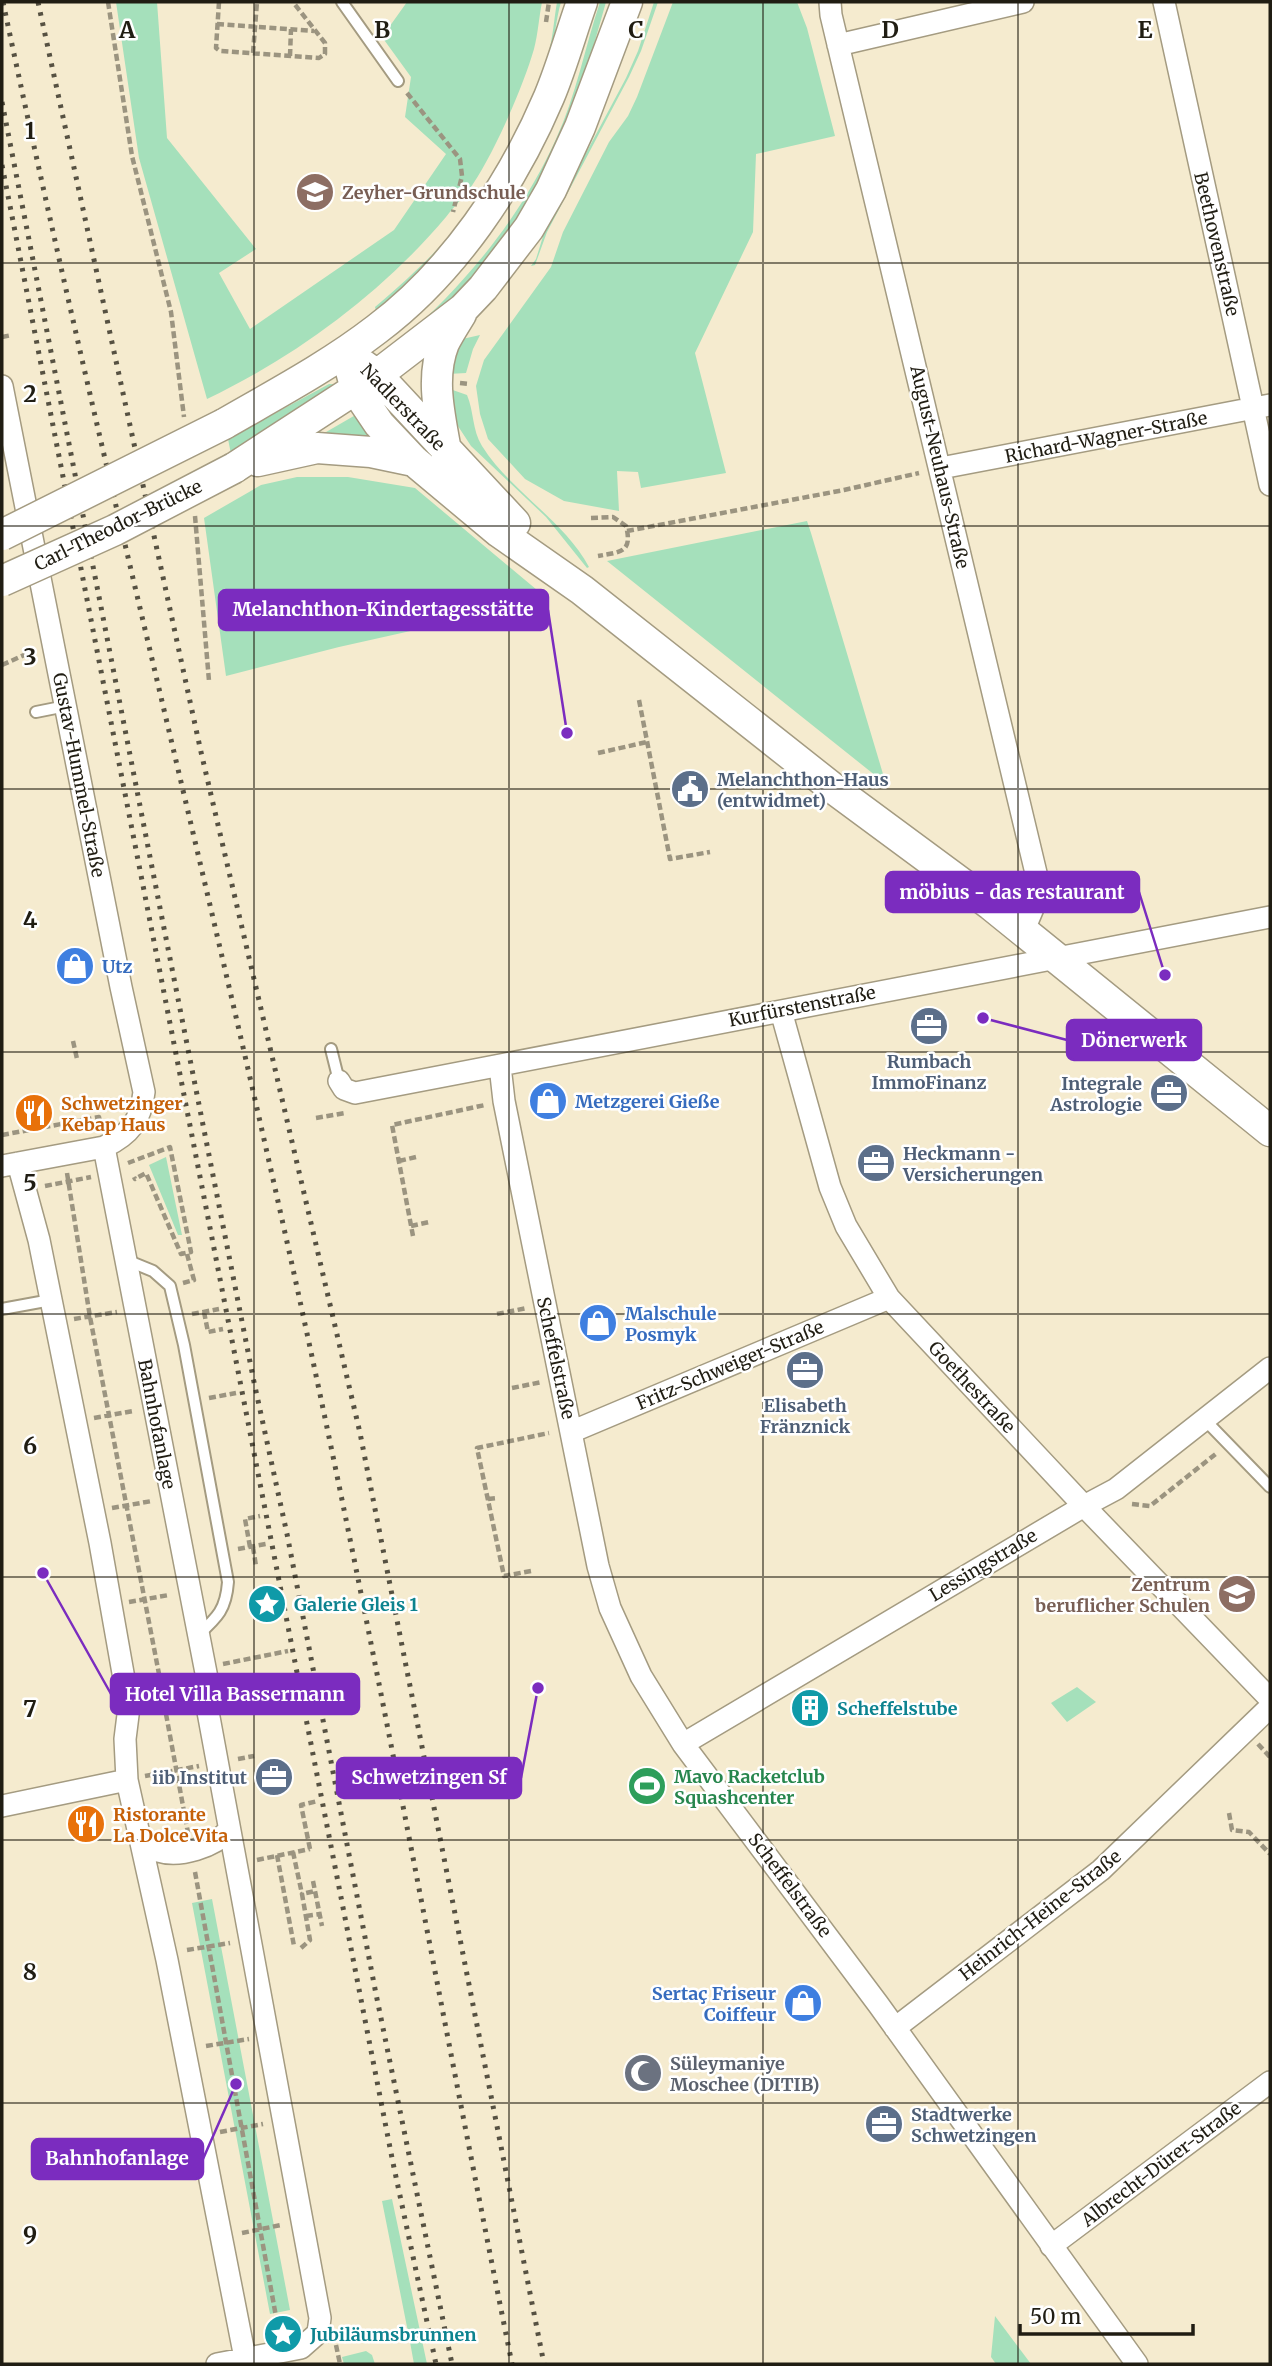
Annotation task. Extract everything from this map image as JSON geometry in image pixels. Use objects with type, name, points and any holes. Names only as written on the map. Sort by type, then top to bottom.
[{"type":"main road","points":[[2,535],[224,424],[311,375],[378,329],[399,310],[435,276],[475,229],[509,177],[549,97],[582,2]]},
{"type":"main road","points":[[446,452],[438,405],[438,372],[444,343],[463,310],[529,229],[551,190],[580,127],[627,2]]},
{"type":"main road","points":[[234,468],[366,383],[463,310]]},
{"type":"main road","name":"Nadlerstraße","points":[[346,352],[366,383],[379,424],[414,461],[499,532],[582,590],[834,789],[1023,932],[1270,1131]]},
{"type":"main road","name":"Nadlerstraße","points":[[366,383],[446,452],[582,590]]},
{"type":"main road","points":[[234,468],[317,449],[370,452],[414,461]]},
{"type":"main road","name":"Carl-Theodor-Brücke","points":[[2,581],[115,530],[234,468]]},
{"type":"street","points":[[838,45],[1023,2]]},
{"type":"street","name":"Beethovenstraße","points":[[1164,2],[1262,407],[1270,485]]},
{"type":"street","name":"August-Neuhaus-Straße","points":[[828,6],[941,468],[1036,873],[1039,894],[1023,932]]},
{"type":"street","name":"Gustav-Hummel-Straße","points":[[2,386],[144,1092],[143,1108],[129,1132],[104,1147]]},
{"type":"street","name":"Richard-Wagner-Straße","points":[[941,468],[1262,407]]},
{"type":"street","name":"Kurfürstenstraße","points":[[339,1081],[344,1089],[355,1093],[1270,917]]},
{"type":"street","name":"Goethestraße","points":[[781,1011],[830,1187],[846,1226],[889,1298],[1270,1699]]},
{"type":"street","name":"Scheffelstraße","points":[[500,1066],[504,1101],[598,1566],[610,1608],[643,1680],[683,1744],[895,2028],[1137,2364]]},
{"type":"street","points":[[104,1147],[10,1164],[25,1190],[39,1240],[94,1512],[129,1707],[125,1740],[127,1780],[143,1843],[245,2358]]},
{"type":"street","name":"Bahnhofanlage","points":[[104,1147],[122,1168],[126,1260],[207,1678],[206,1701],[320,2318],[318,2333],[301,2348],[217,2364]]},
{"type":"street","name":"Fritz-Schweiger-Straße","points":[[571,1430],[889,1298]]},
{"type":"street","name":"Lessingstraße","points":[[683,1744],[1116,1489],[1270,1368]]},
{"type":"street","points":[[129,1707],[149,1694],[170,1691],[206,1701]]},
{"type":"street","name":"Heinrich-Heine-Straße","points":[[895,2028],[1101,1870],[1270,1707]]},
{"type":"street","points":[[2,1806],[127,1780]]},
{"type":"street","points":[[143,1843],[158,1852],[174,1853],[206,1848],[220,1840],[229,1830]]},
{"type":"street","name":"Albrecht-Dürer-Straße","points":[[1051,2246],[1270,2082]]},
{"type":"lane","points":[[342,2],[398,81]]},
{"type":"lane","points":[[36,712],[66,706]]},
{"type":"lane","points":[[331,1049],[339,1081]]},
{"type":"lane","points":[[126,1260],[153,1271],[170,1286],[184,1346],[228,1582],[227,1599],[218,1618],[198,1635]]},
{"type":"lane","points":[[2,1309],[51,1300]]},
{"type":"lane","points":[[1205,1420],[1270,1487]]},
{"type":"path","points":[[108,2],[132,156],[172,312],[184,418]]},
{"type":"path","points":[[219,2],[216,48],[220,51],[319,58],[325,54],[325,43],[293,2]]},
{"type":"path","points":[[253,53],[257,2]]},
{"type":"path","points":[[545,24],[550,2]]},
{"type":"path","points":[[217,24],[315,31]]},
{"type":"path","points":[[290,56],[291,29]]},
{"type":"path","points":[[398,81],[460,159],[461,176],[453,212],[455,219],[462,209]]},
{"type":"path","points":[[2,337],[12,335]]},
{"type":"path","points":[[627,531],[844,490],[941,468]]},
{"type":"path","points":[[195,510],[209,681]]},
{"type":"path","points":[[591,518],[613,517],[621,521],[627,531],[627,546],[623,551],[598,556]]},
{"type":"path","points":[[639,700],[670,859],[710,852]]},
{"type":"path","points":[[598,753],[647,742]]},
{"type":"path","points":[[73,1041],[78,1059]]},
{"type":"path","points":[[413,1236],[392,1125],[504,1101]]},
{"type":"path","points":[[93,1108],[95,1117]]},
{"type":"path","points":[[2,1135],[99,1117],[104,1147]]},
{"type":"path","points":[[57,1124],[90,1317],[128,1506],[242,2128],[257,2230],[277,2322],[269,2329],[273,2353]]},
{"type":"path","points":[[25,1190],[122,1168],[170,1147],[191,1252],[181,1254],[146,1174],[135,1179],[122,1168]]},
{"type":"path","points":[[399,1161],[416,1157]]},
{"type":"path","points":[[411,1226],[429,1222]]},
{"type":"path","points":[[187,1254],[192,1273]]},
{"type":"path","points":[[497,1314],[545,1304]]},
{"type":"path","points":[[56,1322],[135,1309]]},
{"type":"path","points":[[219,1309],[205,1311],[208,1332],[223,1329]]},
{"type":"path","points":[[512,1388],[561,1379]]},
{"type":"path","points":[[207,1398],[236,1393]]},
{"type":"path","points":[[76,1422],[154,1407]]},
{"type":"path","points":[[531,1570],[504,1576],[477,1448],[571,1430]]},
{"type":"path","points":[[1125,1508],[1131,1504],[1150,1506],[1229,1443]]},
{"type":"path","points":[[94,1512],[172,1497]]},
{"type":"path","points":[[488,1499],[498,1497]]},
{"type":"path","points":[[256,1566],[245,1519],[260,1516]]},
{"type":"path","points":[[234,1550],[266,1544]]},
{"type":"path","points":[[111,1606],[190,1592]]},
{"type":"path","points":[[205,1668],[288,1651]]},
{"type":"path","points":[[127,1780],[217,1763]]},
{"type":"path","points":[[236,1864],[310,1851],[301,1805],[318,1801]]},
{"type":"path","points":[[1229,1813],[1232,1830],[1249,1832],[1270,1854]]},
{"type":"path","points":[[293,1852],[310,1940],[301,1948]]},
{"type":"path","points":[[277,1855],[294,1947]]},
{"type":"path","points":[[313,1881],[322,1926]]},
{"type":"path","points":[[302,1894],[315,1891]]},
{"type":"path","points":[[306,1916],[320,1914]]},
{"type":"path","points":[[200,1948],[220,1945]]},
{"type":"path","points":[[219,2044],[238,2040]]},
{"type":"path","points":[[235,2129],[254,2125]]},
{"type":"path","points":[[257,2230],[274,2227]]},
{"type":"path","points":[[335,2341],[340,2364]]},
{"type":"green space","points":[[116,2],[157,2],[167,138],[256,249],[219,273],[250,329],[394,230],[446,154],[405,117],[411,77],[382,37],[407,2],[542,2],[534,49],[516,100],[490,154],[463,197],[421,245],[366,297],[305,343],[207,399],[139,158]]},
{"type":"green space","points":[[557,2],[561,2],[548,66],[519,132],[488,190],[427,268],[377,315],[375,307],[445,241],[482,195],[498,169],[544,69]]},
{"type":"green space","points":[[600,2],[606,2],[583,83],[543,183],[463,294],[401,341],[469,273],[526,196],[563,123]]},
{"type":"green space","points":[[654,2],[658,2],[629,77],[547,232],[535,265],[531,266],[536,259],[545,230],[626,78]]},
{"type":"green space","points":[[673,2],[797,2],[807,28],[835,136],[756,154],[753,232],[695,353],[726,473],[641,488],[638,472],[617,471],[619,511],[564,501],[525,479],[488,439],[480,414],[476,386],[484,360],[551,267],[563,232],[609,142],[628,116],[637,97]]},
{"type":"green space","points":[[480,335],[466,373],[448,374],[458,340]]},
{"type":"green space","points":[[329,384],[349,385],[231,454],[228,439]]},
{"type":"green space","points":[[447,388],[467,395],[476,434],[482,446],[507,478],[565,534],[589,567],[587,568],[546,517],[471,446],[454,420]]},
{"type":"green space","points":[[359,413],[381,443],[314,439]]},
{"type":"green space","points":[[297,477],[348,477],[415,488],[549,600],[339,647],[226,676],[204,518],[261,485]]},
{"type":"green space","points":[[807,521],[811,533],[886,784],[607,561]]},
{"type":"green space","points":[[166,1157],[182,1235],[178,1235],[149,1165]]},
{"type":"green space","points":[[1077,1687],[1096,1702],[1067,1722],[1051,1703]]},
{"type":"green space","points":[[212,1899],[290,2310],[270,2314],[192,1903]]},
{"type":"green space","points":[[392,2199],[427,2364],[414,2364],[382,2201]]},
{"type":"green space","points":[[995,2316],[1031,2364],[996,2364],[991,2357]]},
{"type":"green space","points":[[366,2351],[372,2355],[375,2364],[344,2364],[342,2357]]},
{"type":"railway","points":[[3,2],[311,1352],[512,2364]]},
{"type":"railway","points":[[38,2],[201,752],[360,1433],[544,2364]]},
{"type":"railway","points":[[2,102],[254,1382],[287,1534],[376,1994],[452,2364]]},
{"type":"railway","points":[[2,165],[393,2163],[436,2364]]},
{"type":"place","name":"Zeyher-Grundschule","points":[[315,192]]},
{"type":"place","name":"Melanchthon-Kindertagesstätte","points":[[567,733]]},
{"type":"place","name":"Melanchthon-Haus (entwidmet)","points":[[690,789]]},
{"type":"place","name":"Utz","points":[[75,966]]},
{"type":"place","name":"möbius - das restaurant","points":[[1165,975]]},
{"type":"place","name":"Dönerwerk","points":[[983,1018]]},
{"type":"place","name":"Rumbach ImmoFinanz","points":[[929,1026]]},
{"type":"place","name":"Integrale Astrologie","points":[[1169,1093]]},
{"type":"place","name":"Metzgerei Gieße","points":[[548,1101]]},
{"type":"place","name":"Schwetzinger Kebap Haus","points":[[34,1113]]},
{"type":"place","name":"Heckmann - Versicherungen","points":[[876,1163]]},
{"type":"place","name":"Malschule Posmyk","points":[[598,1323]]},
{"type":"place","name":"Elisabeth Fränznick","points":[[805,1370]]},
{"type":"place","name":"Hotel Villa Bassermann","points":[[43,1573]]},
{"type":"place","name":"Zentrum beruflicher Schulen","points":[[1237,1594]]},
{"type":"place","name":"Galerie Gleis 1","points":[[267,1604]]},
{"type":"place","name":"Schwetzingen Sf","points":[[538,1688]]},
{"type":"place","name":"Scheffelstube","points":[[810,1708]]},
{"type":"place","name":"iib Institut","points":[[274,1777]]},
{"type":"place","name":"Mavo Racketclub Squashcenter","points":[[647,1786]]},
{"type":"place","name":"Ristorante La Dolce Vita","points":[[86,1824]]},
{"type":"place","name":"Sertaç Friseur Coiffeur","points":[[803,2003]]},
{"type":"place","name":"Süleymaniye Moschee (DITIB)","points":[[643,2073]]},
{"type":"place","name":"Bahnhofanlage","points":[[236,2084]]},
{"type":"place","name":"Stadtwerke Schwetzingen","points":[[884,2124]]},
{"type":"place","name":"Jubiläumsbrunnen","points":[[283,2334]]}]
